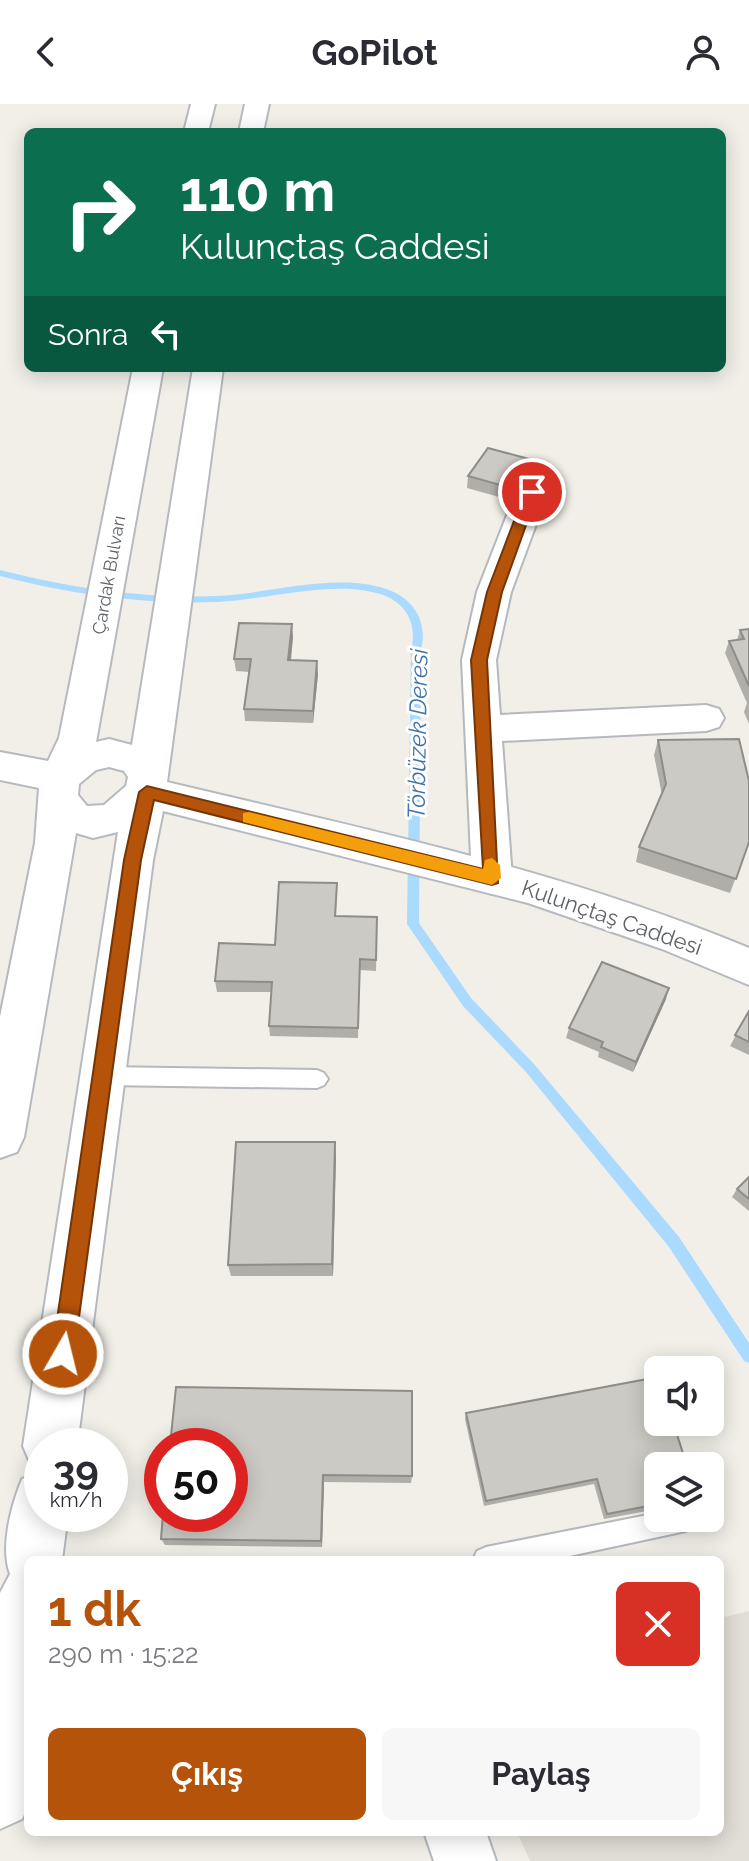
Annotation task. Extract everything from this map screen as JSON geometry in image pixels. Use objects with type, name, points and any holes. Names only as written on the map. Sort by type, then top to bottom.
[{"type":"main road","points":[[197,128],[203,104]]},
{"type":"main road","points":[[252,128],[257,104]]},
{"type":"main road","name":"Çardak Bulvarı","points":[[2,1111],[55,843],[59,785],[82,725],[147,372]]},
{"type":"main road","points":[[53,1428],[132,860],[148,786],[207,372]]},
{"type":"main road","points":[[59,785],[84,758],[109,753],[138,763],[148,786]]},
{"type":"main road","points":[[0,766],[59,785]]},
{"type":"main road","points":[[59,785],[66,810],[79,818],[97,821],[124,815],[138,805],[148,786]]},
{"type":"main road","name":"Kulunçtaş Caddesi","points":[[148,786],[319,835],[492,878],[634,922],[749,967]]},
{"type":"main road","points":[[34,1556],[37,1532]]},
{"type":"main road","points":[[0,1797],[24,1627]]},
{"type":"street","points":[[492,878],[479,660],[484,628],[532,492]]},
{"type":"street","points":[[482,729],[706,718]]},
{"type":"street","points":[[456,1836],[465,1861]]},
{"type":"lane","points":[[103,1076],[317,1079]]},
{"type":"lane","points":[[506,1556],[644,1529]]},
{"type":"shaded area","points":[[749,1611],[749,1861],[530,1861],[519,1836],[724,1836],[724,1617]]},
{"type":"building","points":[[488,448],[533,460],[527,469],[520,471],[511,488],[468,476]]},
{"type":"building","points":[[239,623],[292,624],[288,660],[317,661],[313,711],[244,709],[251,659],[234,659]]},
{"type":"building","points":[[749,629],[749,686],[729,641],[744,639],[740,630]]},
{"type":"building","points":[[739,739],[749,781],[749,842],[736,879],[639,847],[666,784],[658,740]]},
{"type":"building","points":[[279,882],[337,883],[335,916],[377,917],[376,960],[360,959],[358,1028],[269,1026],[272,982],[215,981],[219,943],[275,945]]},
{"type":"building","points":[[602,962],[669,988],[636,1062],[601,1047],[603,1042],[569,1028]]},
{"type":"building","points":[[749,1011],[749,1042],[735,1035]]},
{"type":"building","points":[[236,1142],[335,1142],[332,1264],[228,1265]]},
{"type":"building","points":[[749,1177],[749,1199],[737,1189]]},
{"type":"building","points":[[644,1380],[644,1436],[677,1436],[683,1452],[644,1452],[644,1507],[607,1514],[597,1479],[486,1501],[466,1413]]},
{"type":"building","points":[[176,1387],[412,1391],[412,1476],[323,1475],[321,1541],[161,1539],[162,1532],[248,1532],[248,1428],[172,1428]]},
{"type":"waterway","name":"Törbüzek Deresi","points":[[0,573],[54,586],[163,599],[218,599],[347,586],[382,591],[407,606],[419,630],[416,650],[413,924],[467,1002],[530,1068],[674,1242],[749,1356]]},
{"type":"slow traffic","points":[[249,818],[492,878],[492,865]]},
{"type":"route","points":[[63,1354],[132,860],[147,792],[492,878],[479,660],[494,592],[532,492]]}]
